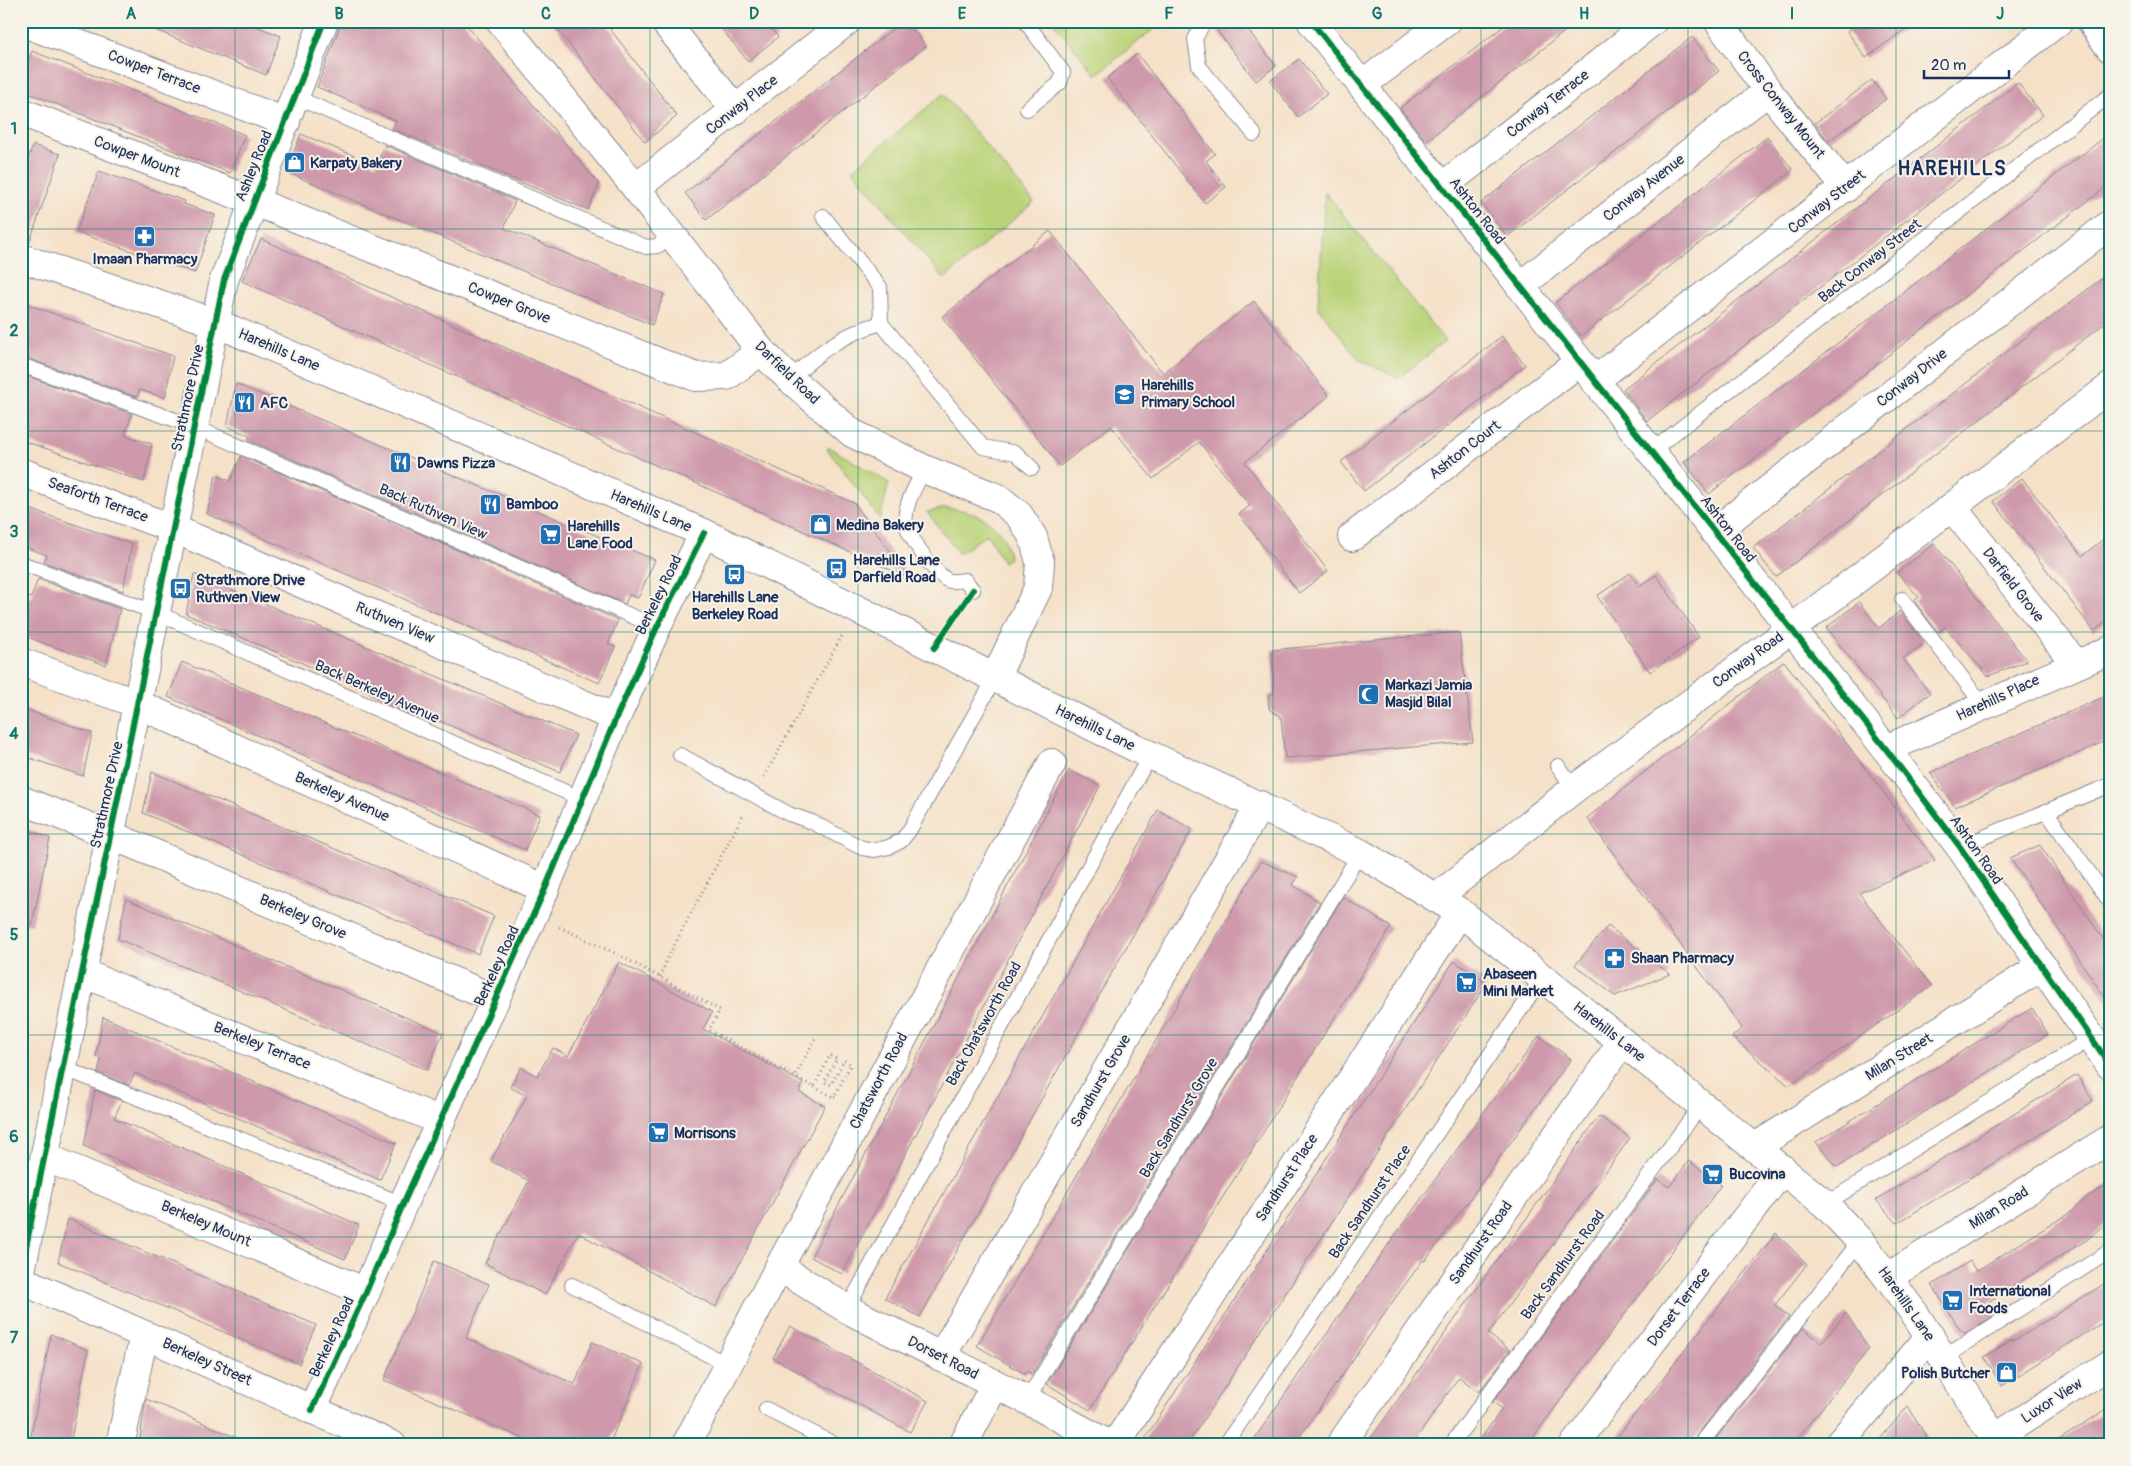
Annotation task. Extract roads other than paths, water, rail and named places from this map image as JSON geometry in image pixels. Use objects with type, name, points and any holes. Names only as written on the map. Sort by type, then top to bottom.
[{"type":"street","name":"Ashley Road","points":[[216,323],[224,280],[324,21]]},
{"type":"street","name":"Darfield Road","points":[[500,21],[674,236],[761,351],[790,379],[852,433],[924,469],[998,498],[1019,515],[1033,537],[1040,562],[1038,588],[995,678]]},
{"type":"street","points":[[664,21],[736,110]]},
{"type":"street","name":"Ashton Road","points":[[1311,21],[1886,749],[1960,847],[2110,1065]]},
{"type":"street","points":[[1362,85],[1447,21]]},
{"type":"street","name":"Conway Terrace","points":[[1442,187],[1653,21]]},
{"type":"street","name":"Cross Conway Mount","points":[[1718,21],[1768,91],[1846,188]]},
{"type":"street","name":"Conway Street","points":[[1586,371],[1846,188],[2059,21]]},
{"type":"street","points":[[2091,21],[2110,48]]},
{"type":"street","name":"Cowper Terrace","points":[[21,22],[291,109]]},
{"type":"street","name":"Conway Place","points":[[636,188],[736,110],[835,25]]},
{"type":"street","name":"Conway Avenue","points":[[1520,286],[1768,91]]},
{"type":"street","name":"Cowper Mount","points":[[21,112],[253,202]]},
{"type":"street","name":"Cowper Grove","points":[[253,202],[696,377],[727,376],[761,351]]},
{"type":"street","name":"Conway Drive","points":[[1714,532],[2110,224]]},
{"type":"street","name":"Harehills Lane","points":[[21,258],[216,323],[704,533],[1150,755],[1360,853],[1460,912],[1783,1168],[1825,1204],[1860,1241],[1888,1277],[1937,1347],[1997,1441]]},
{"type":"street","name":"Strathmore Drive","points":[[21,1271],[28,1206],[45,1157],[64,1068],[216,323]]},
{"type":"street","name":"Ashton Court","points":[[1352,538],[1586,371]]},
{"type":"street","name":"Conway Road","points":[[1436,898],[1574,789],[1791,629],[2110,387]]},
{"type":"street","name":"Seaforth Terrace","points":[[21,472],[174,529]]},
{"type":"street","name":"Darfield Grove","points":[[1952,507],[2075,663]]},
{"type":"street","name":"Ruthven View","points":[[174,529],[616,718]]},
{"type":"street","name":"Berkeley Road","points":[[312,1410],[546,889],[616,718],[657,627],[704,533]]},
{"type":"street","name":"Harehills Place","points":[[1886,749],[2075,663],[2110,650]]},
{"type":"street","name":"Berkeley Avenue","points":[[21,662],[138,704],[546,889]]},
{"type":"street","name":"Chatsworth Road","points":[[686,1445],[779,1267],[1052,763]]},
{"type":"street","name":"Berkeley Grove","points":[[21,800],[111,835],[495,999]]},
{"type":"street","name":"Sandhurst Grove","points":[[941,1357],[1260,805]]},
{"type":"street","name":"Sandhurst Place","points":[[1115,1445],[1460,912]]},
{"type":"street","name":"Milan Street","points":[[1755,1147],[2042,966]]},
{"type":"street","name":"Berkeley Terrace","points":[[83,973],[441,1121]]},
{"type":"street","name":"Sandhurst Road","points":[[1340,1445],[1622,1042]]},
{"type":"street","name":"Milan Road","points":[[1888,1277],[2110,1139]]},
{"type":"street","name":"Berkeley Mount","points":[[45,1157],[366,1292]]},
{"type":"street","name":"Dorset Terrace","points":[[1574,1445],[1783,1168]]},
{"type":"street","name":"Dorset Road","points":[[779,1267],[847,1309],[1027,1400],[1110,1445]]},
{"type":"street","name":"Berkeley Street","points":[[21,1280],[392,1445]]},
{"type":"street","points":[[120,1445],[144,1335]]},
{"type":"street","points":[[1840,1444],[1937,1347]]},
{"type":"street","name":"Luxor View","points":[[1997,1441],[2110,1364]]},
{"type":"street","points":[[964,1445],[995,1384]]},
{"type":"lane","points":[[1025,21],[1063,72],[1060,82],[1027,109]]},
{"type":"lane","points":[[1204,21],[1195,39],[1200,66],[1254,134]]},
{"type":"lane","name":"Back Conway Street","points":[[1650,452],[2110,95]]},
{"type":"lane","points":[[291,109],[646,247],[657,246],[674,236]]},
{"type":"lane","points":[[823,216],[880,287],[881,322],[983,447],[1016,453],[1032,468]]},
{"type":"lane","points":[[790,379],[820,351],[856,330],[881,322]]},
{"type":"lane","name":"Back Ruthven View","points":[[21,365],[195,426],[657,627]]},
{"type":"lane","points":[[924,469],[909,503],[906,524],[914,541],[939,574],[949,581],[965,580],[973,590]]},
{"type":"lane","name":"Back Berkeley Avenue","points":[[21,563],[157,613],[584,800]]},
{"type":"lane","points":[[1902,599],[1984,705]]},
{"type":"lane","points":[[680,755],[789,814],[812,822],[862,848],[876,850],[889,847],[901,841],[909,831],[995,678]]},
{"type":"lane","name":"Back Chatsworth Road","points":[[847,1309],[1150,755]]},
{"type":"lane","points":[[1558,766],[1574,789]]},
{"type":"lane","points":[[1960,847],[2110,785]]},
{"type":"lane","points":[[2046,811],[2110,902]]},
{"type":"lane","name":"Back Sandhurst Grove","points":[[1027,1400],[1360,853]]},
{"type":"lane","name":"Back Sandhurst Place","points":[[1225,1445],[1542,978]]},
{"type":"lane","points":[[1825,1204],[2092,1038]]},
{"type":"lane","points":[[64,1068],[403,1204]]},
{"type":"lane","name":"Back Sandhurst Road","points":[[1451,1445],[1702,1105]]},
{"type":"lane","points":[[1700,1445],[1860,1241]]},
{"type":"lane","points":[[1937,1347],[2110,1251]]},
{"type":"lane","points":[[572,1285],[728,1365]]},
{"type":"lane","points":[[766,1409],[836,1445]]},
{"type":"place","name":"Karpaty Bakery","points":[[294,163]]},
{"type":"place","name":"Imaan Pharmacy","points":[[145,236]]},
{"type":"place","name":"Harehills Primary School","points":[[1125,394]]},
{"type":"place","name":"AFC","points":[[244,403]]},
{"type":"place","name":"Dawns Pizza","points":[[401,463]]},
{"type":"place","name":"Bamboo","points":[[490,504]]},
{"type":"place","name":"Medina Bakery","points":[[820,525]]},
{"type":"place","name":"Harehills Lane Food","points":[[551,535]]},
{"type":"place","name":"Harehills Lane Darfield Road","points":[[837,569]]},
{"type":"place","name":"Harehills Lane Berkeley Road","points":[[735,574]]},
{"type":"place","name":"Strathmore Drive Ruthven View","points":[[180,589]]},
{"type":"place","name":"Markazi Jamia Masjid Bilal","points":[[1369,694]]},
{"type":"place","name":"Shaan Pharmacy","points":[[1615,958]]},
{"type":"place","name":"Abaseen Mini Market","points":[[1467,983]]},
{"type":"place","name":"Morrisons","points":[[658,1133]]},
{"type":"place","name":"Bucovina","points":[[1713,1174]]},
{"type":"place","name":"International Foods","points":[[1953,1300]]},
{"type":"place","name":"Polish Butcher","points":[[2006,1373]]},
{"type":"district","name":"HAREHILLS","points":[[1952,168]]}]
